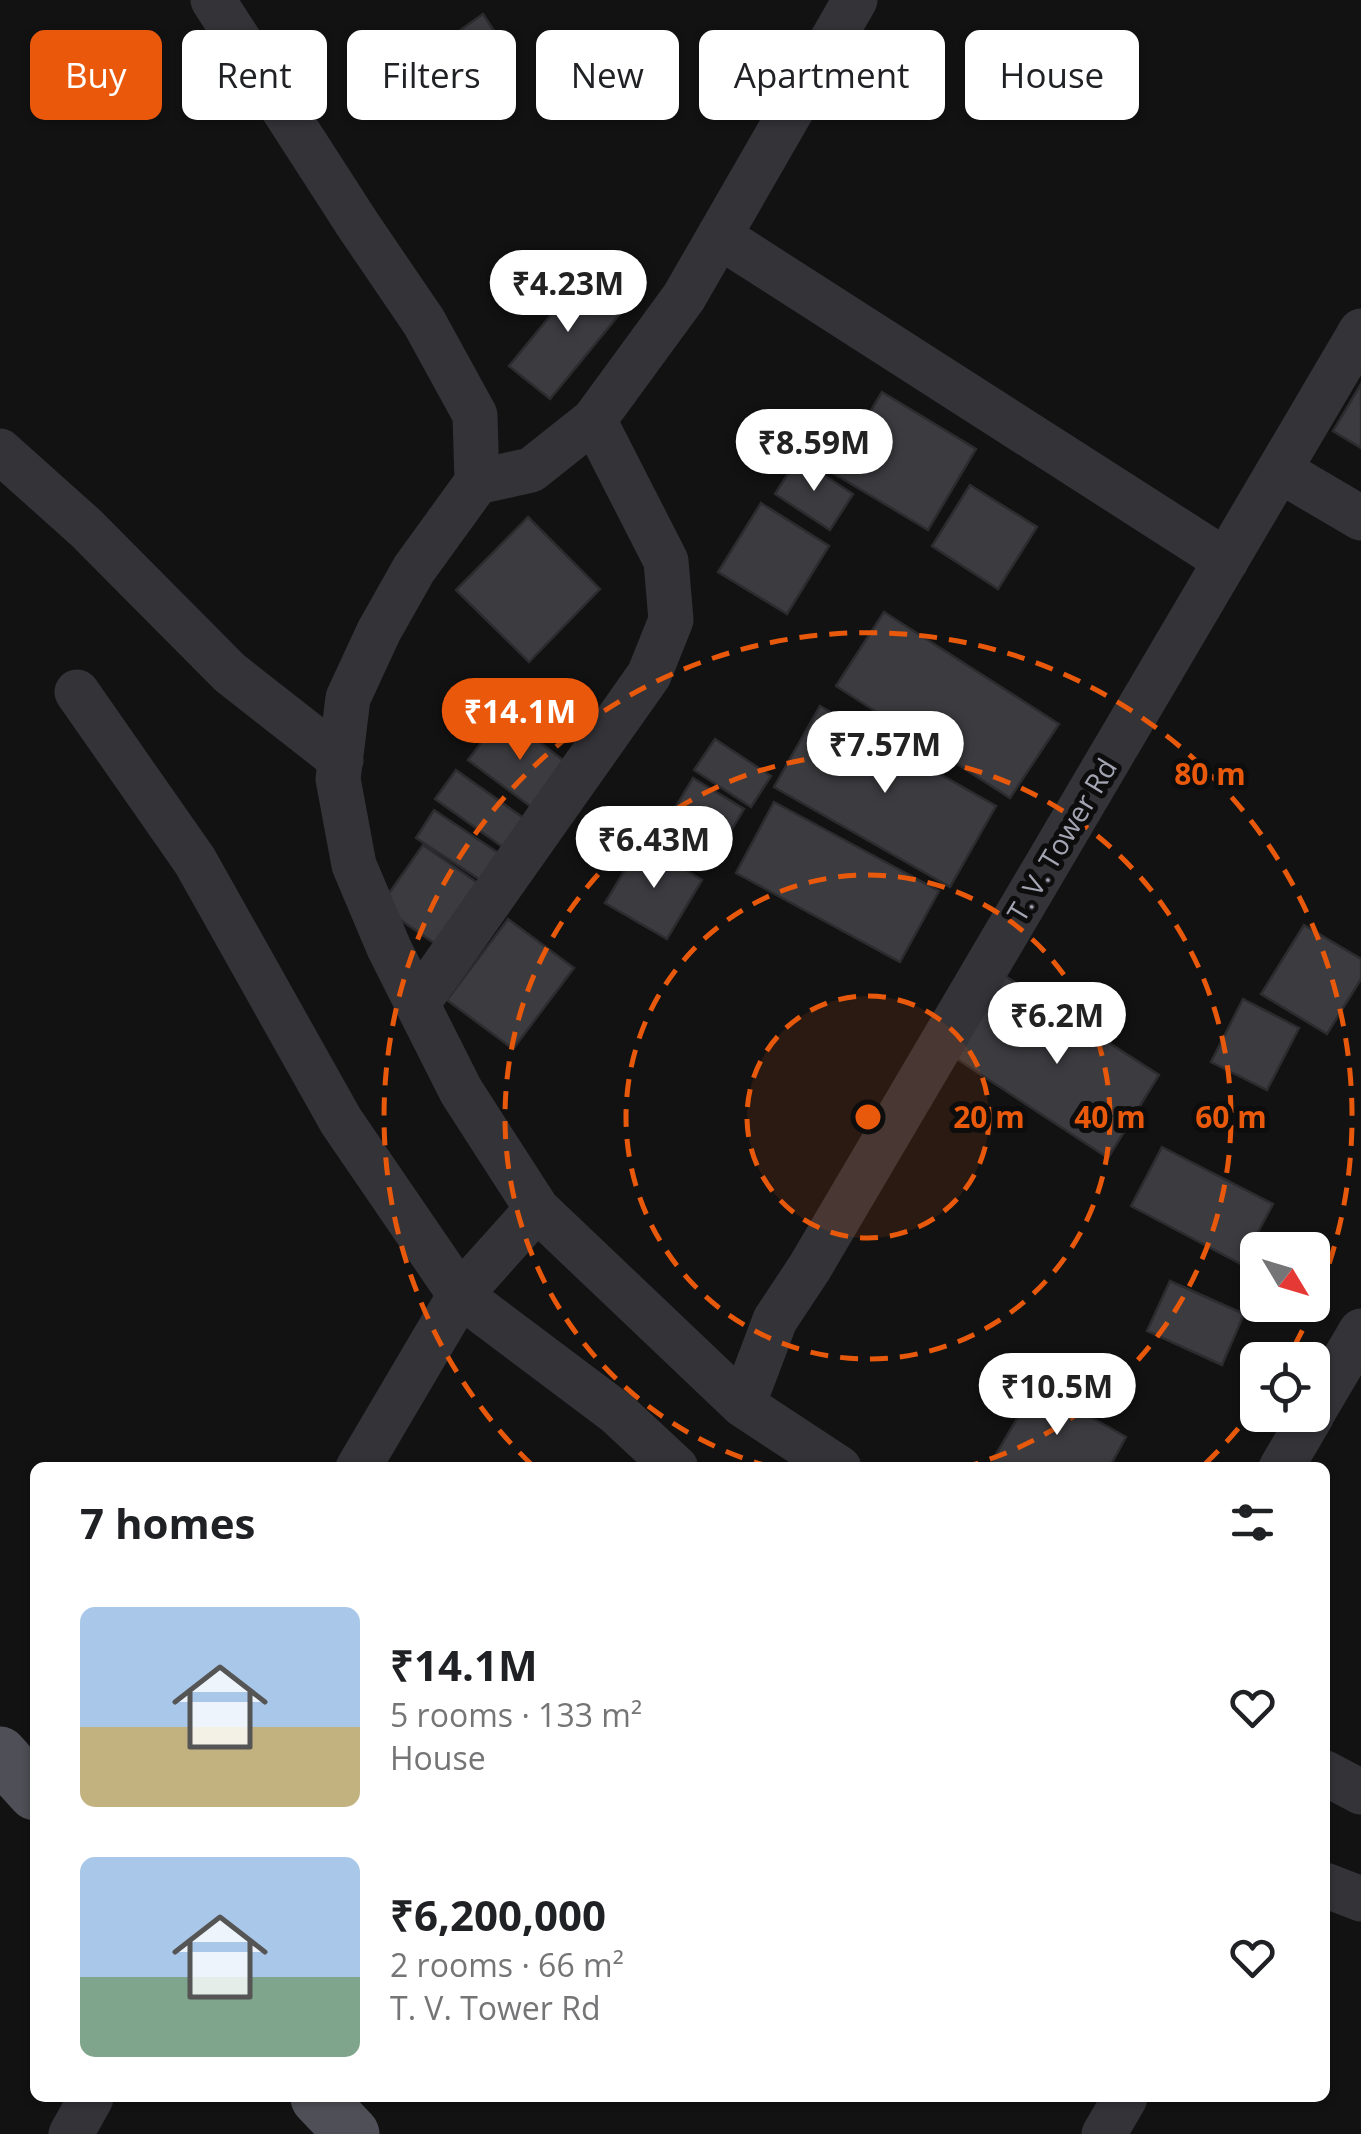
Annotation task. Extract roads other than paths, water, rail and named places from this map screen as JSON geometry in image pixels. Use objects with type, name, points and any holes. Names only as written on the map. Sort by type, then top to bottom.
[{"type":"main road","points":[[0,1754],[30,1787]]},
{"type":"main road","points":[[322,2102],[352,2134]]},
{"type":"street","points":[[213,0],[433,337],[475,416],[477,482],[414,569],[348,698],[338,779],[354,866],[389,948],[461,1090],[537,1209],[743,1405],[831,1462]]},
{"type":"street","points":[[477,482],[531,470],[594,420],[684,297],[855,0]]},
{"type":"street","points":[[719,236],[1226,562]]},
{"type":"street","name":"T. V. Tower Rd","points":[[743,1405],[775,1320],[1361,331]]},
{"type":"street","points":[[417,1004],[649,675],[671,620],[666,561],[594,420]]},
{"type":"street","points":[[0,451],[86,528],[230,672],[341,760]]},
{"type":"street","points":[[1279,470],[1361,518]]},
{"type":"street","points":[[78,692],[194,861],[342,1121],[460,1295],[617,1413],[670,1462]]},
{"type":"street","points":[[362,1462],[460,1295],[537,1209]]},
{"type":"street","points":[[1330,1384],[1361,1331]]},
{"type":"street","points":[[1284,1462],[1302,1432]]},
{"type":"street","points":[[1330,1775],[1361,1792]]},
{"type":"street","points":[[1330,1887],[1361,1899]]},
{"type":"street","points":[[72,2134],[90,2102]]},
{"type":"street","points":[[1104,2134],[1122,2102]]}]
